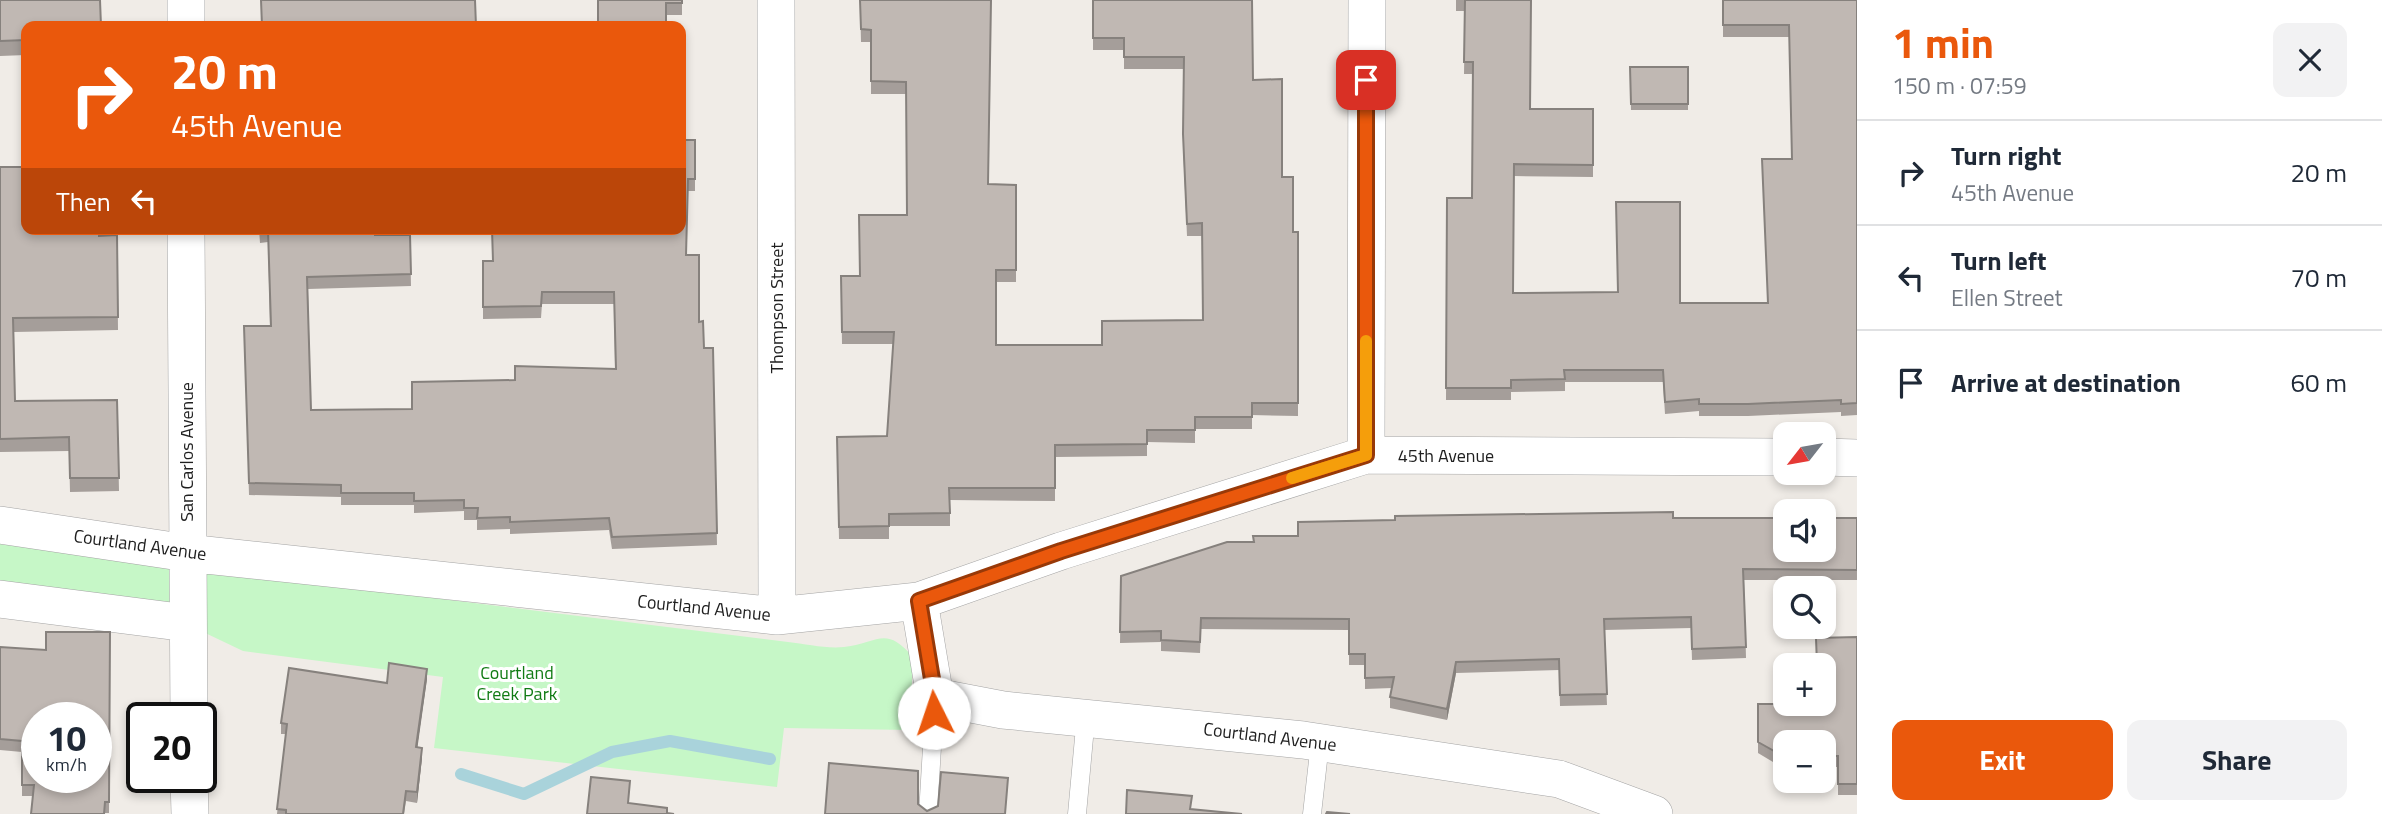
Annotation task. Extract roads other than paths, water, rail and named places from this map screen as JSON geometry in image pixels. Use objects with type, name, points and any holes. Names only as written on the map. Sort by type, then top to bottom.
[{"type":"street","points":[[186,0],[186,21]]},
{"type":"street","name":"Thompson Street","points":[[776,0],[777,616]]},
{"type":"street","points":[[1366,455],[1367,0]]},
{"type":"street","name":"San Carlos Avenue","points":[[186,235],[189,702]]},
{"type":"street","name":"45th Avenue","points":[[919,601],[1061,551],[1366,455],[1773,457]]},
{"type":"street","points":[[1836,457],[1857,458]]},
{"type":"street","name":"Courtland Avenue","points":[[0,525],[187,553],[777,616],[919,601]]},
{"type":"street","points":[[0,599],[187,623]]},
{"type":"street","points":[[919,601],[935,697]]},
{"type":"street","name":"Courtland Avenue","points":[[935,697],[1003,710],[1086,716],[1320,743],[1559,779],[1654,814]]},
{"type":"street","points":[[189,793],[190,814]]},
{"type":"lane","points":[[928,814],[935,697]]},
{"type":"lane","points":[[1077,814],[1086,716]]},
{"type":"lane","points":[[1312,814],[1320,743]]},
{"type":"waterway","points":[[461,774],[524,794],[612,752],[670,741],[770,759]]},
{"type":"park label","name":"Courtland Creek Park","points":[[517,683]]}]
